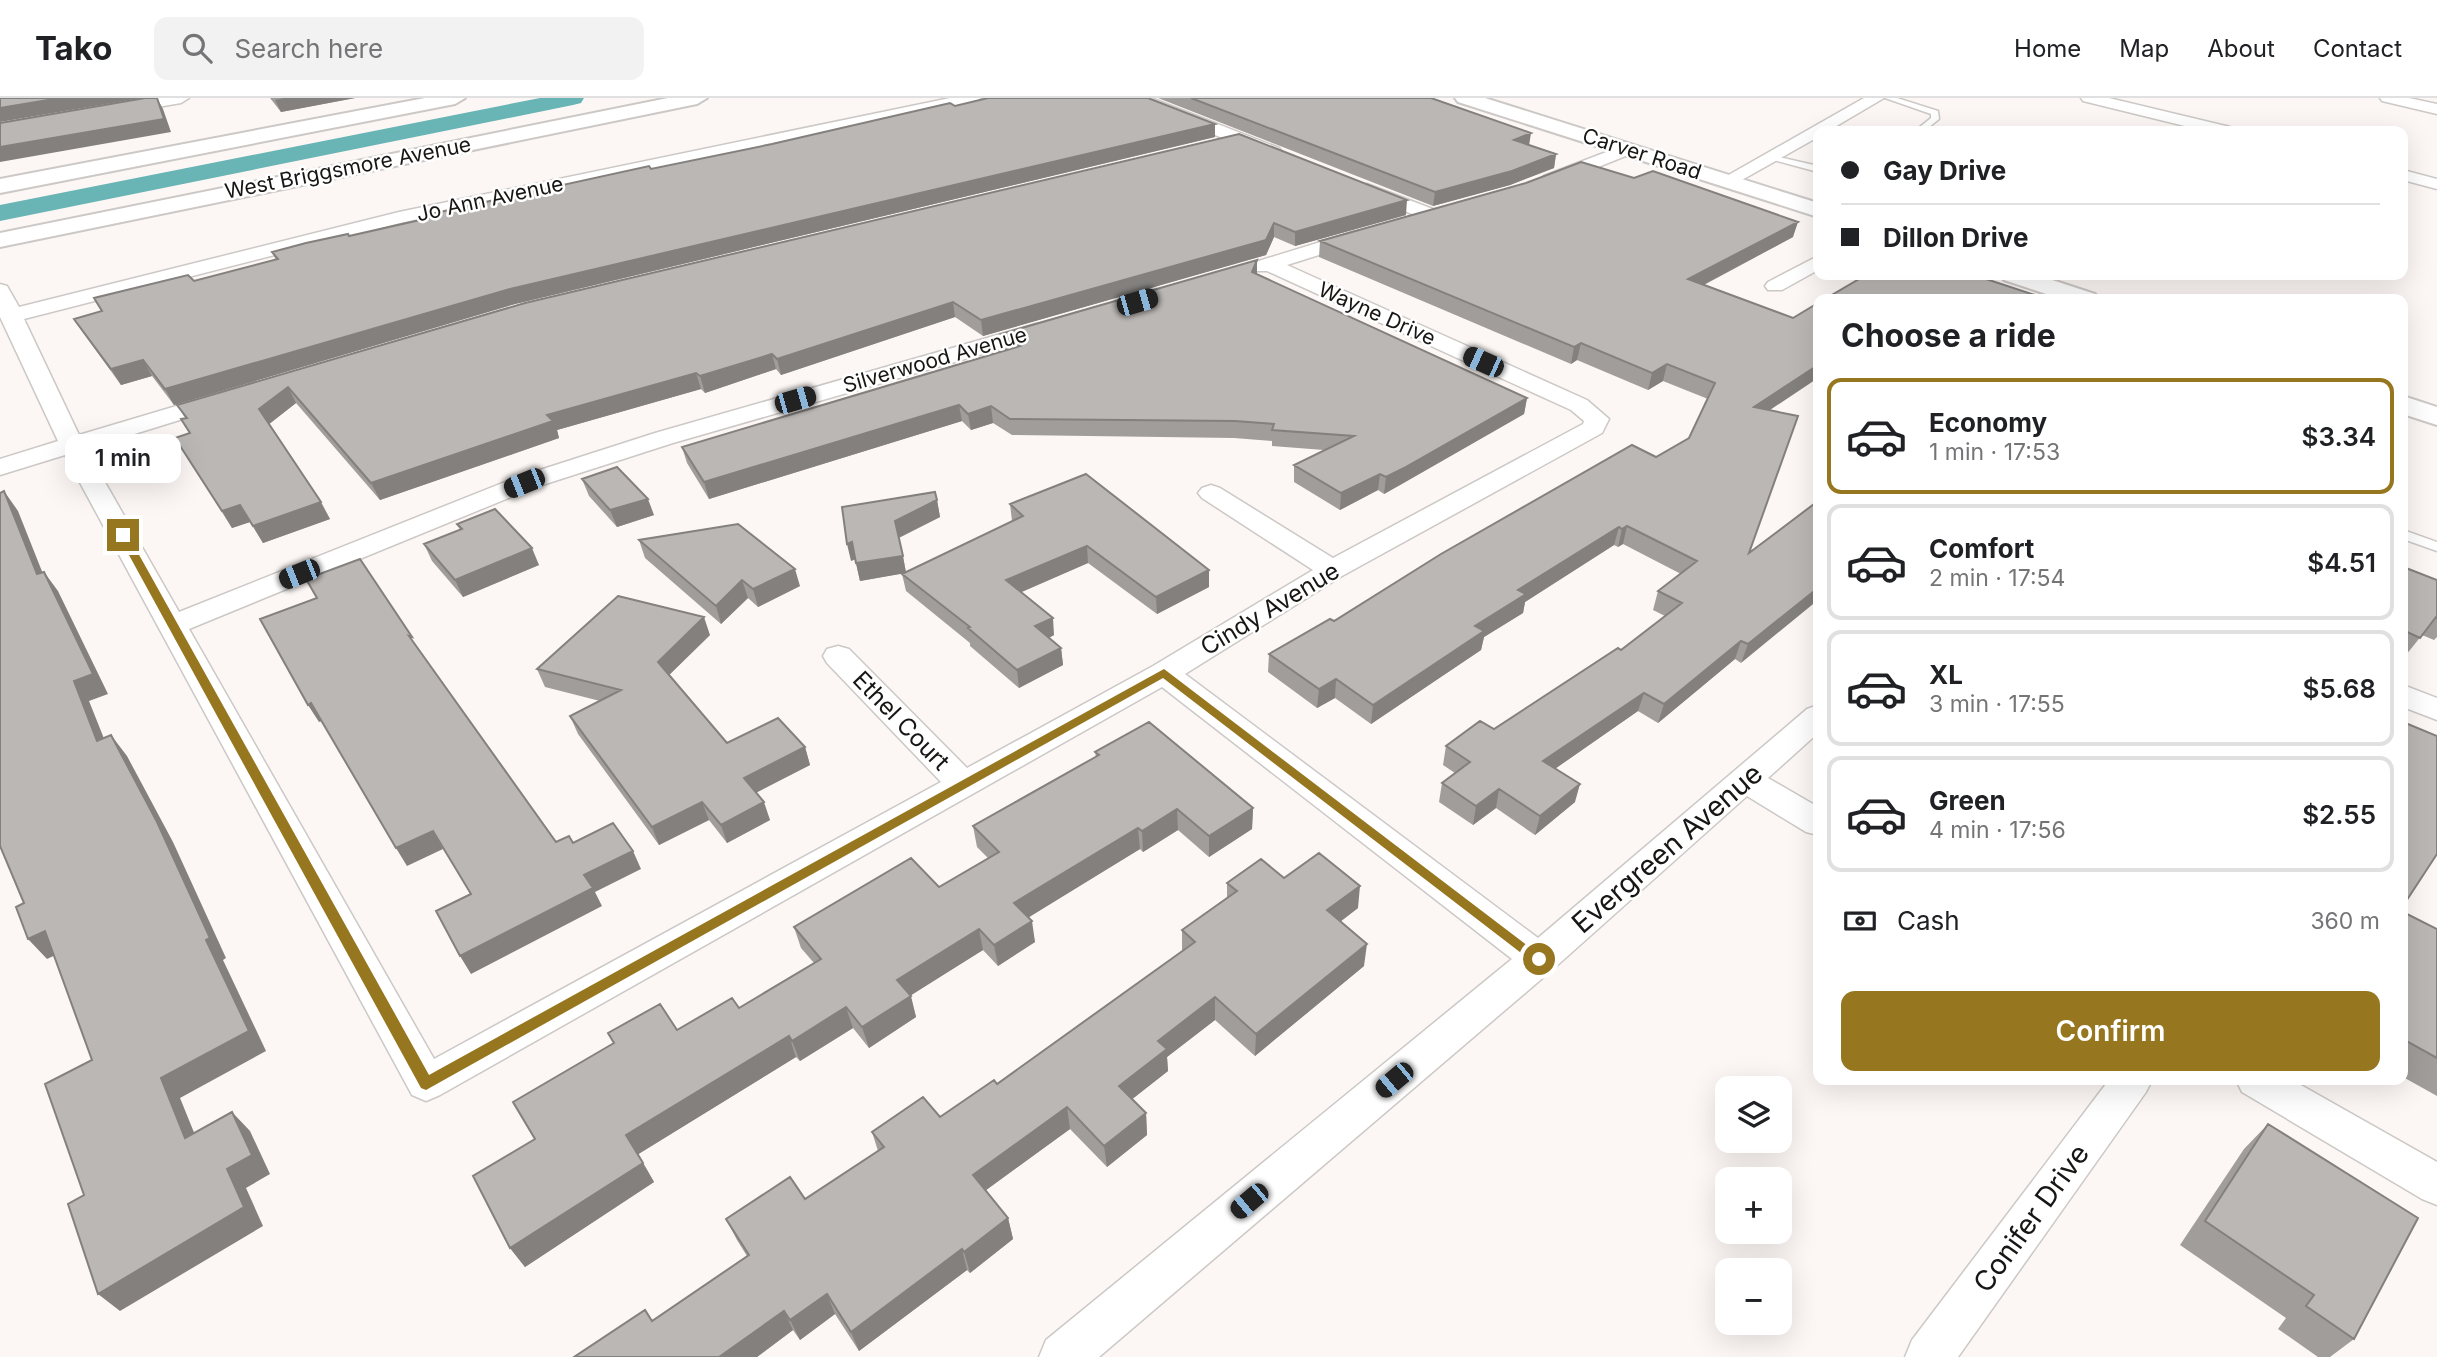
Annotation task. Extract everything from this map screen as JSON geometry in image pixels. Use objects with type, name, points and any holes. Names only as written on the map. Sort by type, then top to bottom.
[{"type":"main road","name":"West Briggsmore Avenue","points":[[0,186],[455,98]]},
{"type":"main road","name":"West Briggsmore Avenue","points":[[0,240],[697,98]]},
{"type":"main road","name":"Carver Road","points":[[1465,98],[1813,208]]},
{"type":"main road","points":[[2028,280],[2071,294]]},
{"type":"main road","points":[[2408,407],[2437,416]]},
{"type":"street","points":[[104,112],[181,98]]},
{"type":"street","name":"Jo Ann Avenue","points":[[5,303],[973,98]]},
{"type":"street","points":[[1137,98],[1292,159]]},
{"type":"street","points":[[1827,126],[1876,98]]},
{"type":"street","points":[[2089,98],[2204,126]]},
{"type":"street","points":[[2389,98],[2437,109]]},
{"type":"street","points":[[1727,181],[1813,134]]},
{"type":"street","points":[[1201,149],[1242,139]]},
{"type":"street","points":[[1528,187],[1627,149]]},
{"type":"street","points":[[2408,176],[2437,184]]},
{"type":"street","points":[[1355,184],[1431,215]]},
{"type":"street","points":[[1241,272],[1455,208]]},
{"type":"street","name":"Wayne Drive","points":[[1268,264],[1579,405],[1597,419]]},
{"type":"street","points":[[1775,286],[1813,265]]},
{"type":"street","points":[[5,303],[72,445],[174,625]]},
{"type":"street","name":"Silverwood Avenue","points":[[174,625],[524,483],[664,438],[1067,322]]},
{"type":"street","points":[[0,467],[241,394]]},
{"type":"street","name":"Cindy Avenue","points":[[174,625],[426,1083],[1164,673],[1332,570],[1584,435],[1593,428],[1597,419]]},
{"type":"street","points":[[1211,493],[1332,570]]},
{"type":"street","name":"Ethel Court","points":[[838,656],[964,785]]},
{"type":"street","points":[[1164,673],[1539,959]]},
{"type":"street","points":[[2408,697],[2437,710]]},
{"type":"street","name":"Evergreen Avenue","points":[[1063,1357],[1539,959],[1813,720]]},
{"type":"street","points":[[1746,780],[1813,820]]},
{"type":"street","name":"Conifer Drive","points":[[1929,1357],[2128,1085]]},
{"type":"street","points":[[2265,1085],[2437,1185]]},
{"type":"lane","points":[[1889,98],[1935,113],[1935,119],[1926,126]]},
{"type":"lane","points":[[1773,157],[1813,168]]},
{"type":"lane","points":[[2408,536],[2437,547]]},
{"type":"building","points":[[0,98],[60,98],[0,108]]},
{"type":"building","points":[[157,98],[164,119],[0,147],[0,123]]},
{"type":"building","points":[[988,98],[1148,98],[1215,124],[510,289],[165,389],[143,360],[111,369],[74,319],[102,311],[94,298],[188,275],[194,281],[278,259],[272,252],[306,243],[348,234],[349,236],[433,217],[431,214],[649,166],[651,169],[950,103],[955,106]]},
{"type":"building","points":[[1191,98],[1431,98],[1531,133],[1514,140],[1556,154],[1512,171],[1435,192]]},
{"type":"building","points":[[1239,134],[1407,200],[1295,232],[1274,223],[1266,240],[981,320],[953,302],[777,359],[772,354],[700,376],[696,373],[547,415],[553,421],[371,483],[288,387],[259,409],[321,502],[253,526],[240,505],[222,511],[175,438],[190,433],[181,419],[187,418],[177,405],[525,303]]},
{"type":"building","points":[[1581,162],[1634,178],[1653,171],[1798,222],[1688,279],[1793,318],[1813,306],[1813,368],[1754,407],[1798,416],[1749,553],[1813,505],[1813,592],[1748,644],[1741,641],[1664,704],[1644,693],[1543,761],[1580,784],[1540,816],[1499,789],[1476,806],[1442,783],[1470,762],[1446,746],[1480,721],[1494,729],[1618,648],[1621,650],[1682,603],[1658,591],[1697,561],[1627,526],[1622,529],[1619,527],[1518,590],[1526,594],[1475,626],[1484,631],[1373,705],[1336,679],[1319,689],[1269,654],[1330,619],[1334,621],[1441,554],[1632,445],[1656,457],[1689,438],[1715,383],[1667,364],[1652,373],[1581,343],[1574,347],[1320,241],[1526,183]]},
{"type":"building","points":[[1257,260],[1252,272],[1527,398],[1404,468],[1386,477],[1380,474],[1341,493],[1294,465],[1354,436],[1272,430],[1274,424],[1235,421],[1010,419],[991,406],[968,414],[959,405],[704,482],[682,447],[1020,346],[1001,334]]},
{"type":"building","points":[[1857,280],[1989,280],[2032,294],[1834,294]]},
{"type":"building","points":[[617,467],[648,499],[610,510],[582,479]]},
{"type":"building","points":[[1086,474],[1209,570],[1156,597],[1087,546],[1006,580],[1053,618],[1035,626],[1061,648],[1017,670],[968,628],[970,627],[902,574],[1023,516],[1010,504]]},
{"type":"building","points":[[4,491],[37,574],[44,572],[93,674],[74,681],[97,741],[111,735],[157,822],[210,938],[206,940],[249,1031],[161,1078],[185,1138],[232,1112],[252,1155],[227,1169],[244,1207],[98,1294],[68,1204],[84,1195],[45,1084],[92,1060],[45,931],[28,939],[16,907],[24,903],[0,846],[0,493]]},
{"type":"building","points":[[935,492],[937,500],[895,521],[903,556],[856,563],[852,542],[847,544],[842,507]]},
{"type":"building","points":[[495,509],[532,548],[455,580],[424,544],[462,529],[457,524]]},
{"type":"building","points":[[738,524],[795,569],[753,589],[742,580],[716,606],[639,540]]},
{"type":"building","points":[[360,559],[412,637],[409,636],[556,842],[569,836],[573,843],[613,823],[633,851],[584,875],[593,888],[460,956],[436,911],[471,894],[433,831],[396,848],[311,703],[308,705],[260,619],[317,598],[306,579]]},
{"type":"building","points":[[2408,569],[2437,580],[2437,618],[2420,638],[2408,632]]},
{"type":"building","points":[[618,596],[704,617],[658,662],[727,743],[778,718],[805,747],[744,778],[764,802],[721,825],[702,802],[652,827],[570,716],[621,690],[537,669]]},
{"type":"building","points":[[1149,722],[1253,808],[1209,836],[1177,809],[1142,831],[1138,828],[1014,903],[1032,921],[994,945],[979,929],[897,980],[911,996],[862,1027],[846,1007],[792,1041],[789,1036],[626,1135],[643,1163],[510,1248],[473,1176],[535,1139],[513,1102],[614,1043],[608,1033],[660,1004],[677,1030],[732,998],[739,1008],[821,959],[794,927],[911,858],[939,887],[999,852],[973,826],[1099,755],[1095,752]]},
{"type":"building","points":[[2408,724],[2437,736],[2437,854],[2408,898]]},
{"type":"building","points":[[1319,853],[1360,886],[1327,910],[1367,944],[1256,1034],[1215,997],[1158,1041],[1167,1049],[1119,1086],[1146,1113],[1104,1146],[1067,1107],[973,1175],[1008,1218],[851,1332],[827,1294],[790,1320],[784,1311],[719,1357],[574,1357],[645,1310],[652,1321],[749,1255],[726,1219],[790,1177],[805,1199],[884,1147],[872,1132],[923,1097],[940,1117],[994,1080],[997,1084],[1195,942],[1182,930],[1237,891],[1227,883],[1261,859],[1284,878]]},
{"type":"building","points":[[2408,914],[2437,929],[2437,1058],[2408,1042]]},
{"type":"building","points":[[2268,1124],[2418,1218],[2354,1339],[2306,1306],[2314,1295],[2205,1221]]},
{"type":"waterway","points":[[0,213],[573,98]]},
{"type":"route","points":[[123,535],[426,1083],[1164,673],[1539,959]]}]
